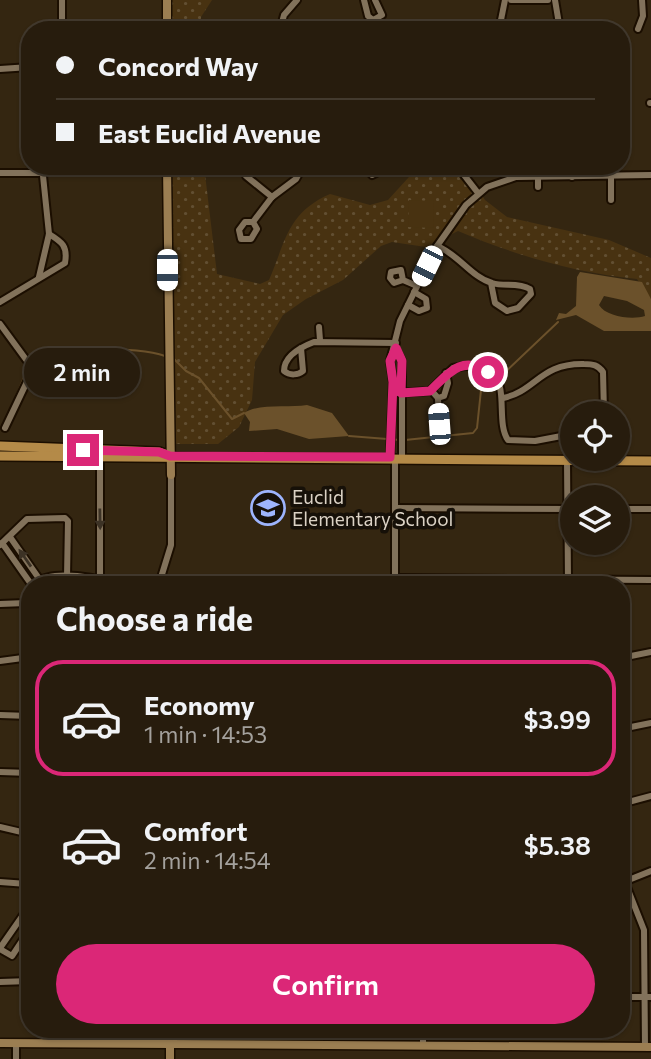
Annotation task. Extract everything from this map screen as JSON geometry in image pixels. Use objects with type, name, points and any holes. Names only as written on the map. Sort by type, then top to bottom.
[{"type":"main road","points":[[167,0],[167,21]]},
{"type":"main road","points":[[167,175],[167,356],[171,475]]},
{"type":"main road","points":[[0,446],[159,452],[170,456]]},
{"type":"main road","points":[[0,456],[158,460],[170,456],[560,460]]},
{"type":"main road","points":[[630,460],[651,461]]},
{"type":"main road","points":[[0,1043],[648,1047]]},
{"type":"main road","points":[[170,1044],[170,1059]]},
{"type":"street","points":[[62,0],[62,21]]},
{"type":"street","points":[[282,21],[284,15],[297,0]]},
{"type":"street","points":[[364,0],[368,16],[373,20],[382,15],[375,0]]},
{"type":"street","points":[[501,21],[505,0]]},
{"type":"street","points":[[511,0],[548,0]]},
{"type":"street","points":[[555,0],[558,21]]},
{"type":"street","points":[[638,29],[643,16],[642,0]]},
{"type":"street","points":[[0,69],[21,68]]},
{"type":"street","points":[[0,173],[21,172]]},
{"type":"street","points":[[39,278],[48,234],[42,175]]},
{"type":"street","points":[[253,222],[272,197],[298,175]]},
{"type":"street","points":[[464,175],[478,193]]},
{"type":"street","points":[[395,576],[395,458],[390,443],[393,382],[390,361],[400,321],[437,246],[455,217],[478,193],[505,179],[651,175]]},
{"type":"street","points":[[246,176],[272,197]]},
{"type":"street","points":[[538,176],[538,187]]},
{"type":"street","points":[[611,177],[611,200]]},
{"type":"street","points":[[0,302],[65,263],[67,251],[62,242],[48,234]]},
{"type":"street","points":[[437,246],[491,283],[524,285],[531,294],[518,308],[507,311],[495,303],[491,283]]},
{"type":"street","points":[[403,280],[426,299],[427,308],[419,311],[408,305]]},
{"type":"street","points":[[0,324],[33,369],[5,428]]},
{"type":"street","points":[[318,327],[320,340]]},
{"type":"street","points":[[301,348],[320,340],[396,345]]},
{"type":"street","points":[[395,458],[401,442],[398,393],[402,361],[396,345]]},
{"type":"street","points":[[503,398],[517,393],[536,377],[558,366],[596,365],[604,376],[604,401]]},
{"type":"street","points":[[398,393],[431,390],[453,369],[472,366],[485,369],[495,380],[503,398],[504,434],[510,441],[544,441],[560,437]]},
{"type":"street","points":[[438,398],[446,391],[446,373]]},
{"type":"street","points":[[431,390],[438,398],[439,424]]},
{"type":"street","points":[[100,459],[100,576]]},
{"type":"street","points":[[161,576],[171,545],[171,475]]},
{"type":"street","points":[[395,508],[560,509]]},
{"type":"street","points":[[630,509],[651,509]]},
{"type":"street","points":[[24,576],[1,544],[27,519],[65,518],[68,521],[67,576]]},
{"type":"street","points":[[10,537],[37,576]]},
{"type":"street","points":[[568,576],[569,555]]},
{"type":"street","points":[[630,580],[651,580]]},
{"type":"street","points":[[0,604],[21,603]]},
{"type":"street","points":[[630,656],[651,652]]},
{"type":"street","points":[[0,662],[21,658]]},
{"type":"street","points":[[0,715],[21,716]]},
{"type":"street","points":[[630,727],[651,723]]},
{"type":"street","points":[[0,772],[21,773]]},
{"type":"street","points":[[630,802],[651,796]]},
{"type":"street","points":[[0,827],[21,832]]},
{"type":"street","points":[[630,879],[651,871]]},
{"type":"street","points":[[0,882],[21,884]]},
{"type":"street","points":[[630,891],[645,930],[648,1047]]},
{"type":"street","points":[[21,918],[0,949],[12,956],[21,942]]},
{"type":"street","points":[[0,982],[21,982]]},
{"type":"street","points":[[630,997],[648,997]]},
{"type":"street","points":[[60,1038],[60,1044]]},
{"type":"street","points":[[106,1038],[106,1044]]},
{"type":"street","points":[[170,1038],[170,1044]]},
{"type":"street","points":[[423,1038],[423,1045]]},
{"type":"street","points":[[16,1043],[16,1059]]},
{"type":"shaded area","points":[[171,0],[212,0],[201,21],[171,21]]},
{"type":"shaded area","points":[[172,175],[205,175],[217,274],[260,284],[269,280],[296,219],[316,202],[330,194],[370,205],[388,200],[411,175],[469,175],[485,200],[507,217],[609,240],[651,258],[651,299],[637,279],[546,262],[458,231],[426,247],[392,242],[381,246],[343,280],[306,299],[283,315],[255,362],[252,400],[239,427],[218,444],[173,444]]},
{"type":"shaded area","points":[[409,200],[434,201],[433,228],[408,227]]},
{"type":"shaded area","points":[[580,272],[642,282],[651,299],[651,331],[604,331],[576,315],[556,320],[559,313],[566,314],[576,306],[577,277]],"holes":[[[604,296],[627,301],[644,310],[645,316],[620,316],[607,312],[599,305]]]},
{"type":"shaded area","points":[[307,405],[332,413],[349,436],[309,439],[277,429],[249,431],[250,422],[244,413],[250,410]]},
{"type":"waterway","points":[[500,377],[558,322]]},
{"type":"waterway","points":[[33,361],[60,352],[98,349],[165,356]]},
{"type":"waterway","points":[[174,359],[186,371],[199,378],[232,419],[244,413]]},
{"type":"waterway","points":[[10,411],[28,368]]},
{"type":"waterway","points":[[405,440],[473,433],[477,428],[481,390],[495,380]]},
{"type":"waterway","points":[[349,436],[400,440]]},
{"type":"place","name":"Euclid Elementary School","points":[[268,508]]},
{"type":"route","points":[[83,450],[159,452],[170,456],[390,457],[393,373],[390,361],[396,348],[402,361],[401,393],[430,391],[446,373],[458,367],[472,366],[488,372]]}]
